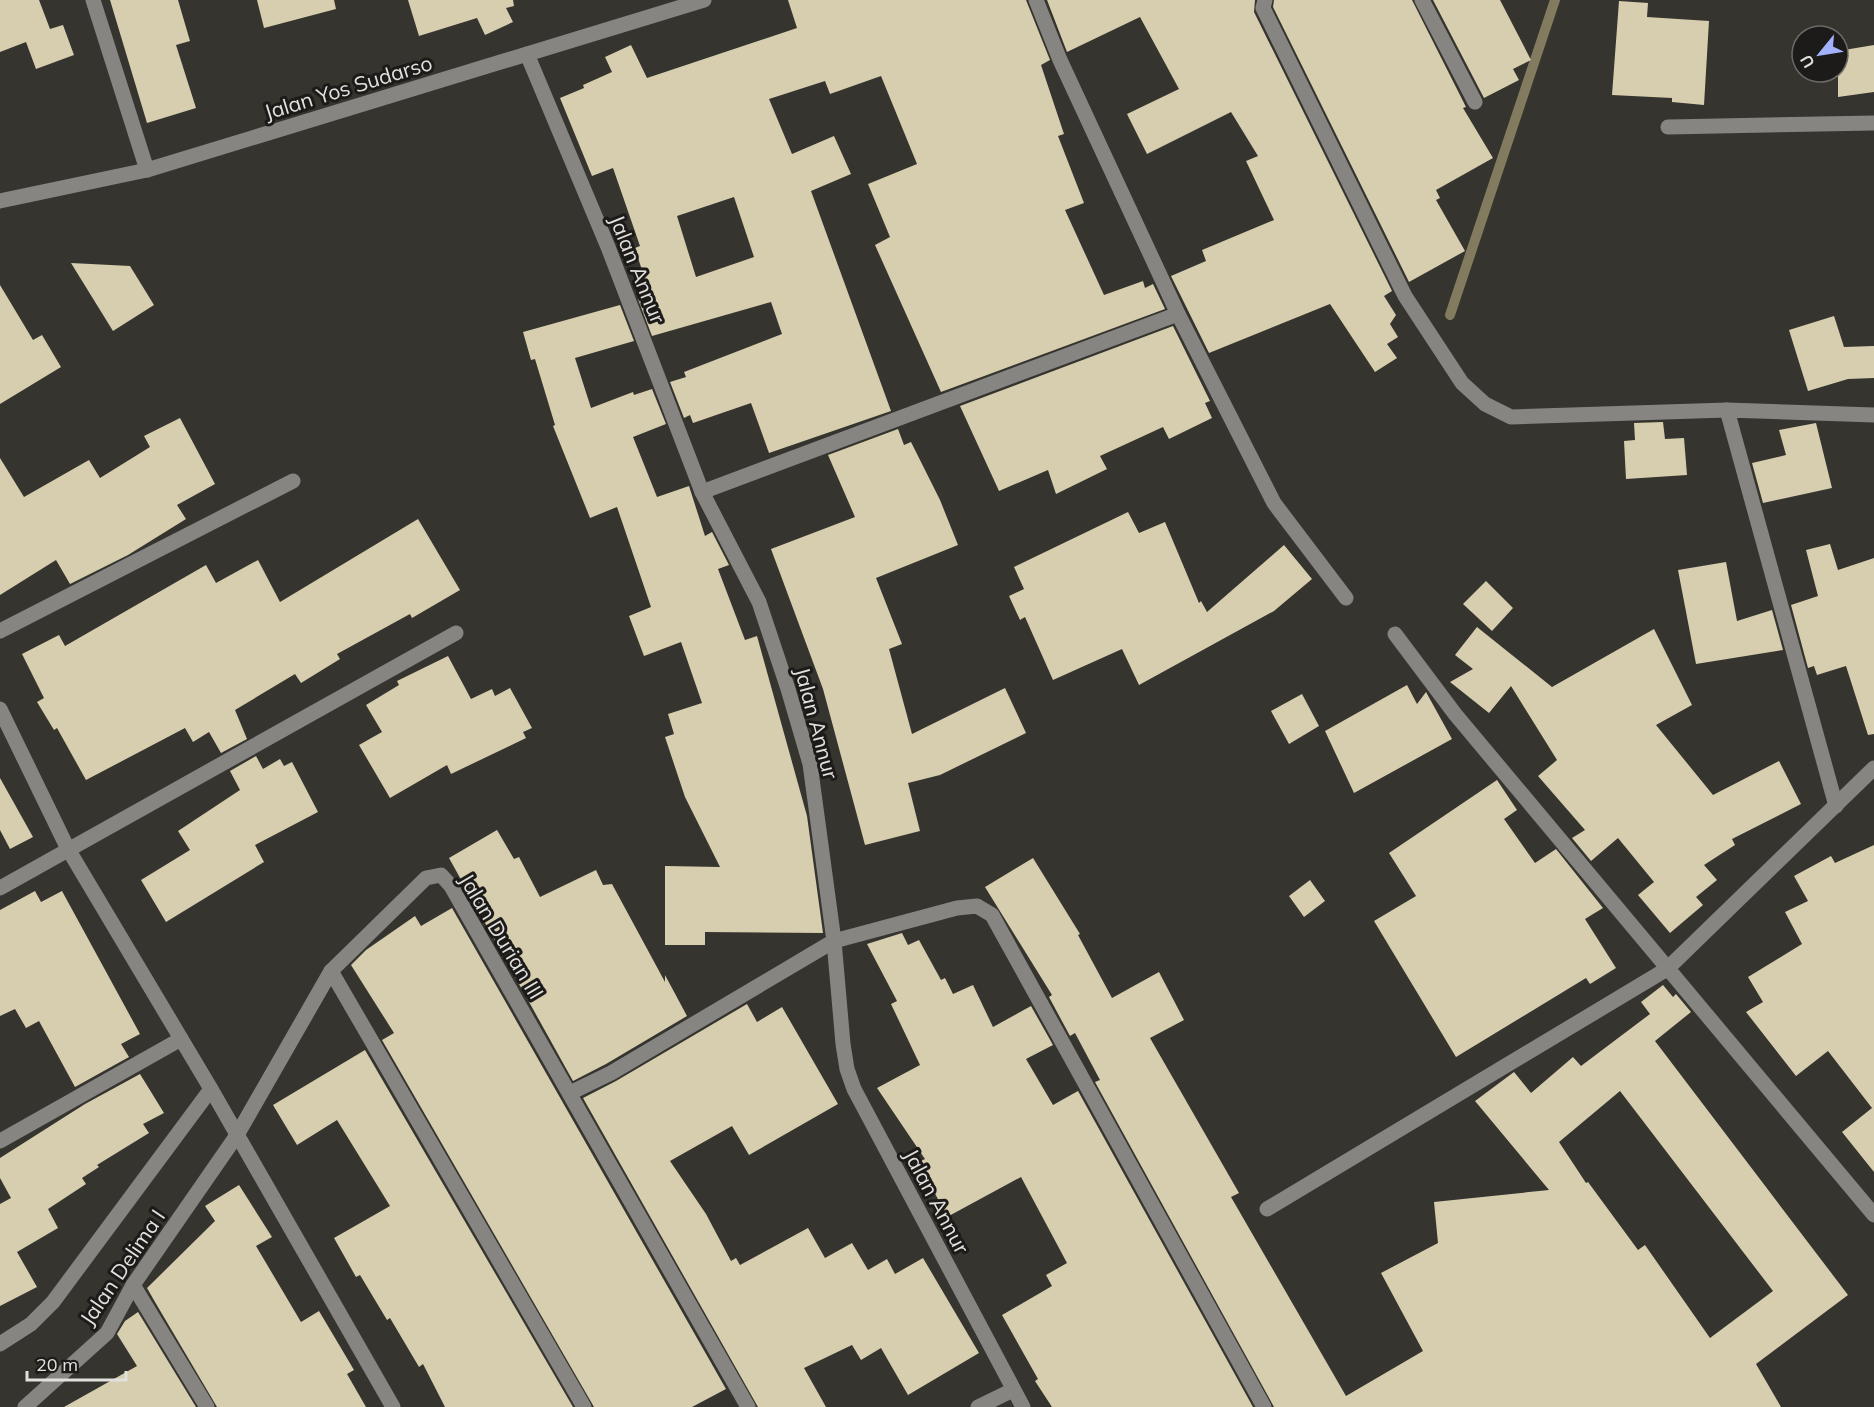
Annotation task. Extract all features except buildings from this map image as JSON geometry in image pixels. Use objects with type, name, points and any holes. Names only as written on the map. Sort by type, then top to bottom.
[{"type":"street","points":[[93,0],[147,170]]},
{"type":"street","name":"Jalan Yos Sudarso","points":[[0,201],[147,170],[704,0]]},
{"type":"street","points":[[1036,0],[1060,60],[1178,314],[1274,502],[1346,598]]},
{"type":"street","points":[[1265,0],[1263,8],[1405,296],[1462,383],[1485,404],[1511,417],[1727,410],[1874,415]]},
{"type":"street","points":[[1422,0],[1475,102]]},
{"type":"street","name":"Jalan Annur","points":[[527,54],[608,247],[702,492],[759,602],[810,764],[834,941],[843,1044],[847,1069],[854,1089],[1023,1407]]},
{"type":"street","points":[[1668,127],[1874,123]]},
{"type":"street","points":[[702,492],[1178,314]]},
{"type":"street","points":[[1727,410],[1836,806]]},
{"type":"street","points":[[0,631],[293,481]]},
{"type":"street","points":[[0,888],[456,633]]},
{"type":"street","points":[[1395,634],[1455,714],[1874,1215]]},
{"type":"street","points":[[0,709],[68,849],[211,1089],[393,1407]]},
{"type":"street","points":[[1267,1209],[1667,969],[1874,768]]},
{"type":"street","name":"Jalan Durian III","points":[[237,1135],[332,971],[426,878],[441,875],[451,886],[570,1093]]},
{"type":"street","points":[[748,1407],[570,1093],[611,1073],[834,941],[957,908],[977,906],[992,915],[1264,1407]]},
{"type":"street","points":[[332,971],[584,1407]]},
{"type":"street","points":[[0,1141],[181,1039]]},
{"type":"street","points":[[0,1344],[31,1324],[53,1302],[106,1234],[211,1089]]},
{"type":"street","name":"Jalan Delima I","points":[[25,1407],[107,1333],[134,1285],[237,1135]]},
{"type":"street","points":[[134,1285],[207,1407]]},
{"type":"street","points":[[978,1407],[1013,1390]]},
{"type":"waterway","points":[[1450,315],[1555,0]]}]
